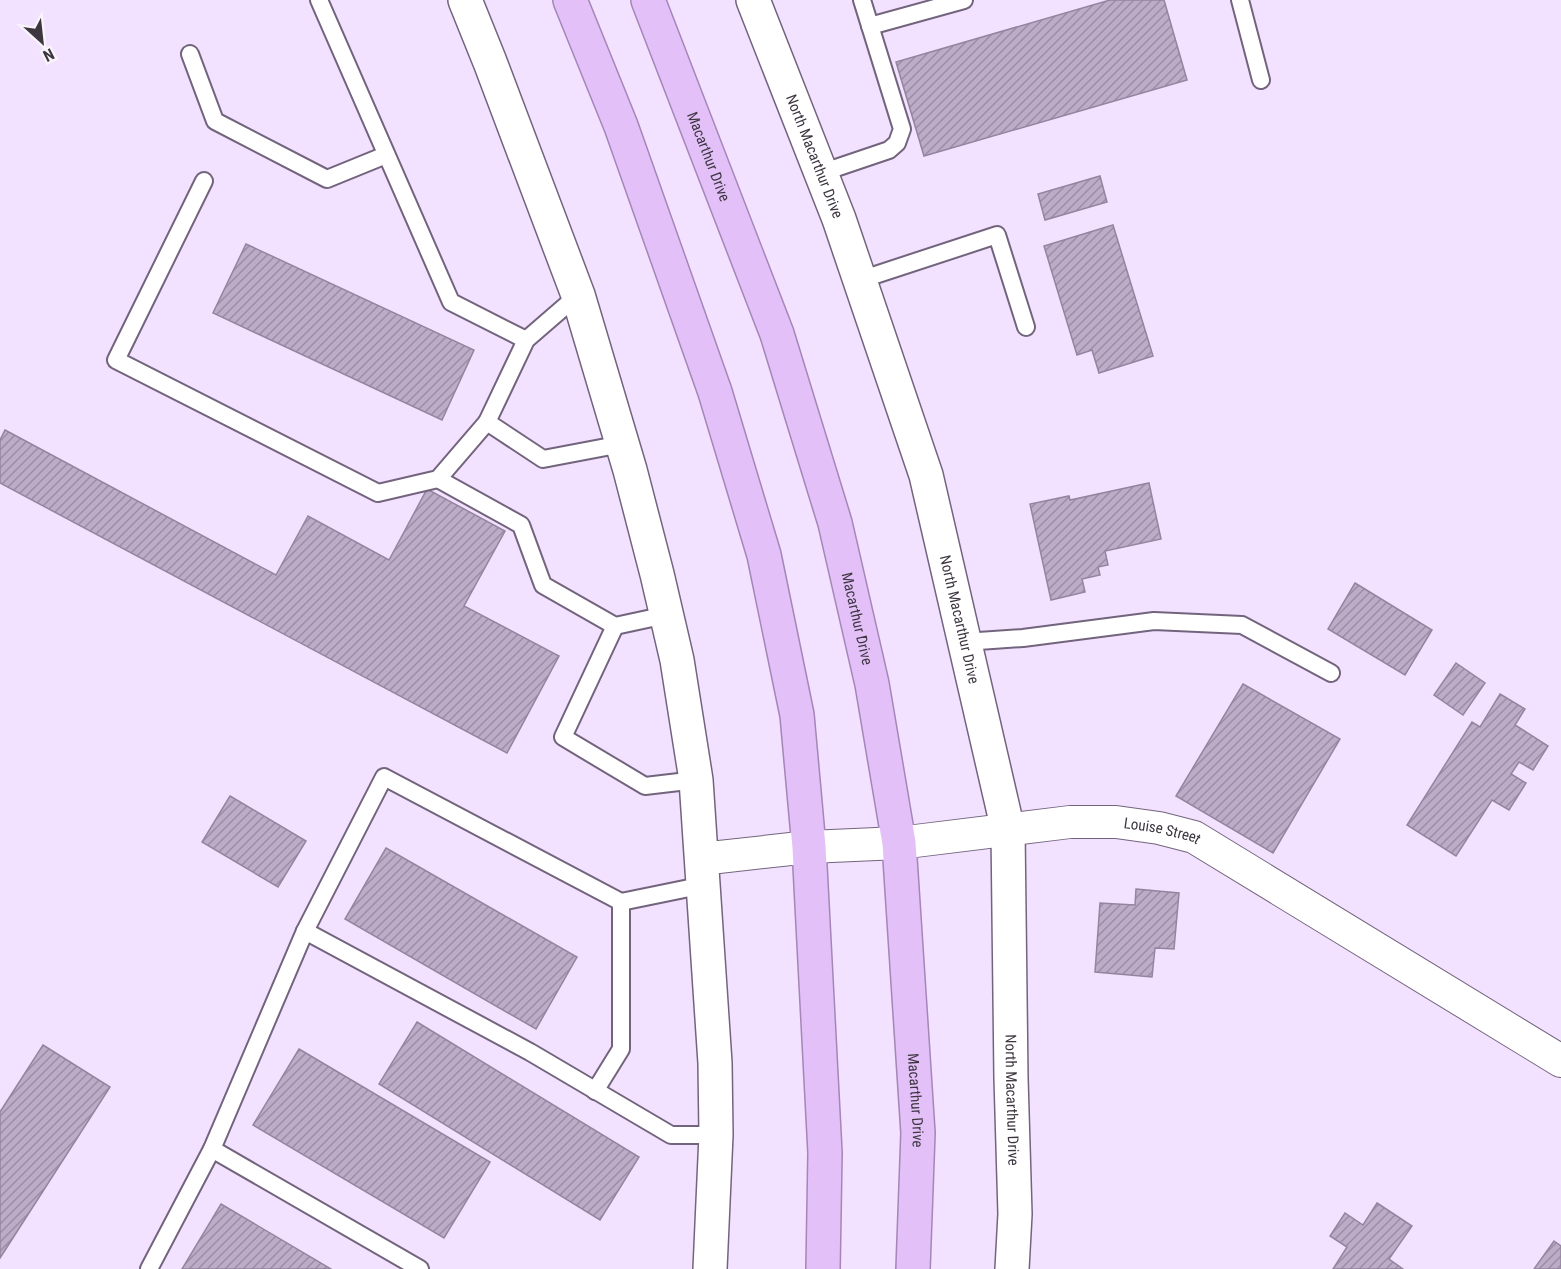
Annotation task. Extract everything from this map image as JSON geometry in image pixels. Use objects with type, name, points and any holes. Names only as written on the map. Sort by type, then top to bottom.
[{"type":"highway","points":[[570,0],[621,126],[711,381],[764,555],[797,715],[809,847],[825,1153],[823,1269]]},
{"type":"highway","name":"Macarthur Drive","points":[[648,0],[777,334],[835,523],[872,684],[899,843],[918,1133],[912,1269]]},
{"type":"street","points":[[465,0],[578,295],[622,444],[657,574],[677,660],[696,780],[715,1063],[716,1135],[710,1269]]},
{"type":"street","name":"North Macarthur Drive","points":[[753,0],[839,219],[926,475],[1008,830],[1015,1214],[1012,1269]]},
{"type":"street","name":"Louise Street","points":[[702,872],[809,847],[899,843],[1070,822],[1116,822],[1159,828],[1194,837],[1561,1061]]},
{"type":"lane","points":[[319,0],[451,302],[526,340]]},
{"type":"lane","points":[[821,173],[889,150],[897,143],[902,129],[862,0]]},
{"type":"lane","points":[[870,26],[964,0]]},
{"type":"lane","points":[[1240,0],[1261,80]]},
{"type":"lane","points":[[190,54],[215,121],[327,178],[386,155]]},
{"type":"lane","points":[[204,180],[116,360],[378,493],[438,479],[487,422],[526,340],[578,295]]},
{"type":"lane","points":[[860,280],[997,236],[1026,327]]},
{"type":"lane","points":[[487,422],[543,459],[622,444]]},
{"type":"lane","points":[[438,479],[521,525],[543,585],[615,626],[666,615]]},
{"type":"lane","points":[[964,642],[1023,638],[1154,621],[1242,625],[1331,674]]},
{"type":"lane","points":[[615,626],[563,736],[645,786],[696,780]]},
{"type":"lane","points":[[149,1269],[212,1149],[305,931],[384,777],[621,902],[702,872]]},
{"type":"lane","points":[[595,1090],[621,1049],[621,902]]},
{"type":"lane","points":[[305,931],[530,1052],[671,1135],[716,1135]]},
{"type":"lane","points":[[212,1149],[420,1269]]},
{"type":"building","points":[[1110,0],[1164,0],[1187,80],[924,156],[896,62]]},
{"type":"building","points":[[1100,176],[1107,202],[1045,220],[1038,194]]},
{"type":"building","points":[[1113,225],[1153,356],[1099,373],[1092,350],[1077,355],[1044,246]]},
{"type":"building","points":[[246,244],[474,350],[442,420],[213,313]]},
{"type":"building","points":[[5,430],[276,575],[308,516],[389,560],[427,489],[505,531],[464,606],[559,656],[507,753],[0,483],[0,440]]},
{"type":"building","points":[[1149,483],[1161,539],[1105,551],[1108,565],[1098,567],[1100,575],[1082,579],[1085,592],[1051,600],[1030,504],[1069,496],[1070,500]]},
{"type":"building","points":[[1355,583],[1432,630],[1405,675],[1328,629]]},
{"type":"building","points":[[1456,663],[1485,683],[1463,715],[1434,695]]},
{"type":"building","points":[[1243,684],[1340,739],[1273,853],[1176,796]]},
{"type":"building","points":[[1500,694],[1525,709],[1515,725],[1548,746],[1533,770],[1519,762],[1511,774],[1526,783],[1509,810],[1492,800],[1456,856],[1407,825],[1472,722],[1480,727]]},
{"type":"building","points":[[230,796],[306,841],[278,887],[202,842]]},
{"type":"building","points":[[386,848],[577,957],[536,1029],[345,919]]},
{"type":"building","points":[[1136,889],[1179,893],[1174,949],[1155,948],[1152,977],[1095,972],[1100,903],[1135,905]]},
{"type":"building","points":[[417,1022],[639,1157],[600,1220],[379,1084]]},
{"type":"building","points":[[43,1045],[110,1087],[0,1258],[0,1112]]},
{"type":"building","points":[[299,1049],[490,1162],[444,1238],[253,1125]]},
{"type":"building","points":[[1377,1203],[1412,1226],[1389,1259],[1403,1269],[1333,1269],[1347,1247],[1330,1236],[1345,1213],[1363,1225]]},
{"type":"building","points":[[221,1204],[331,1269],[182,1269]]},
{"type":"building","points":[[1554,1241],[1561,1246],[1561,1269],[1534,1269]]}]
